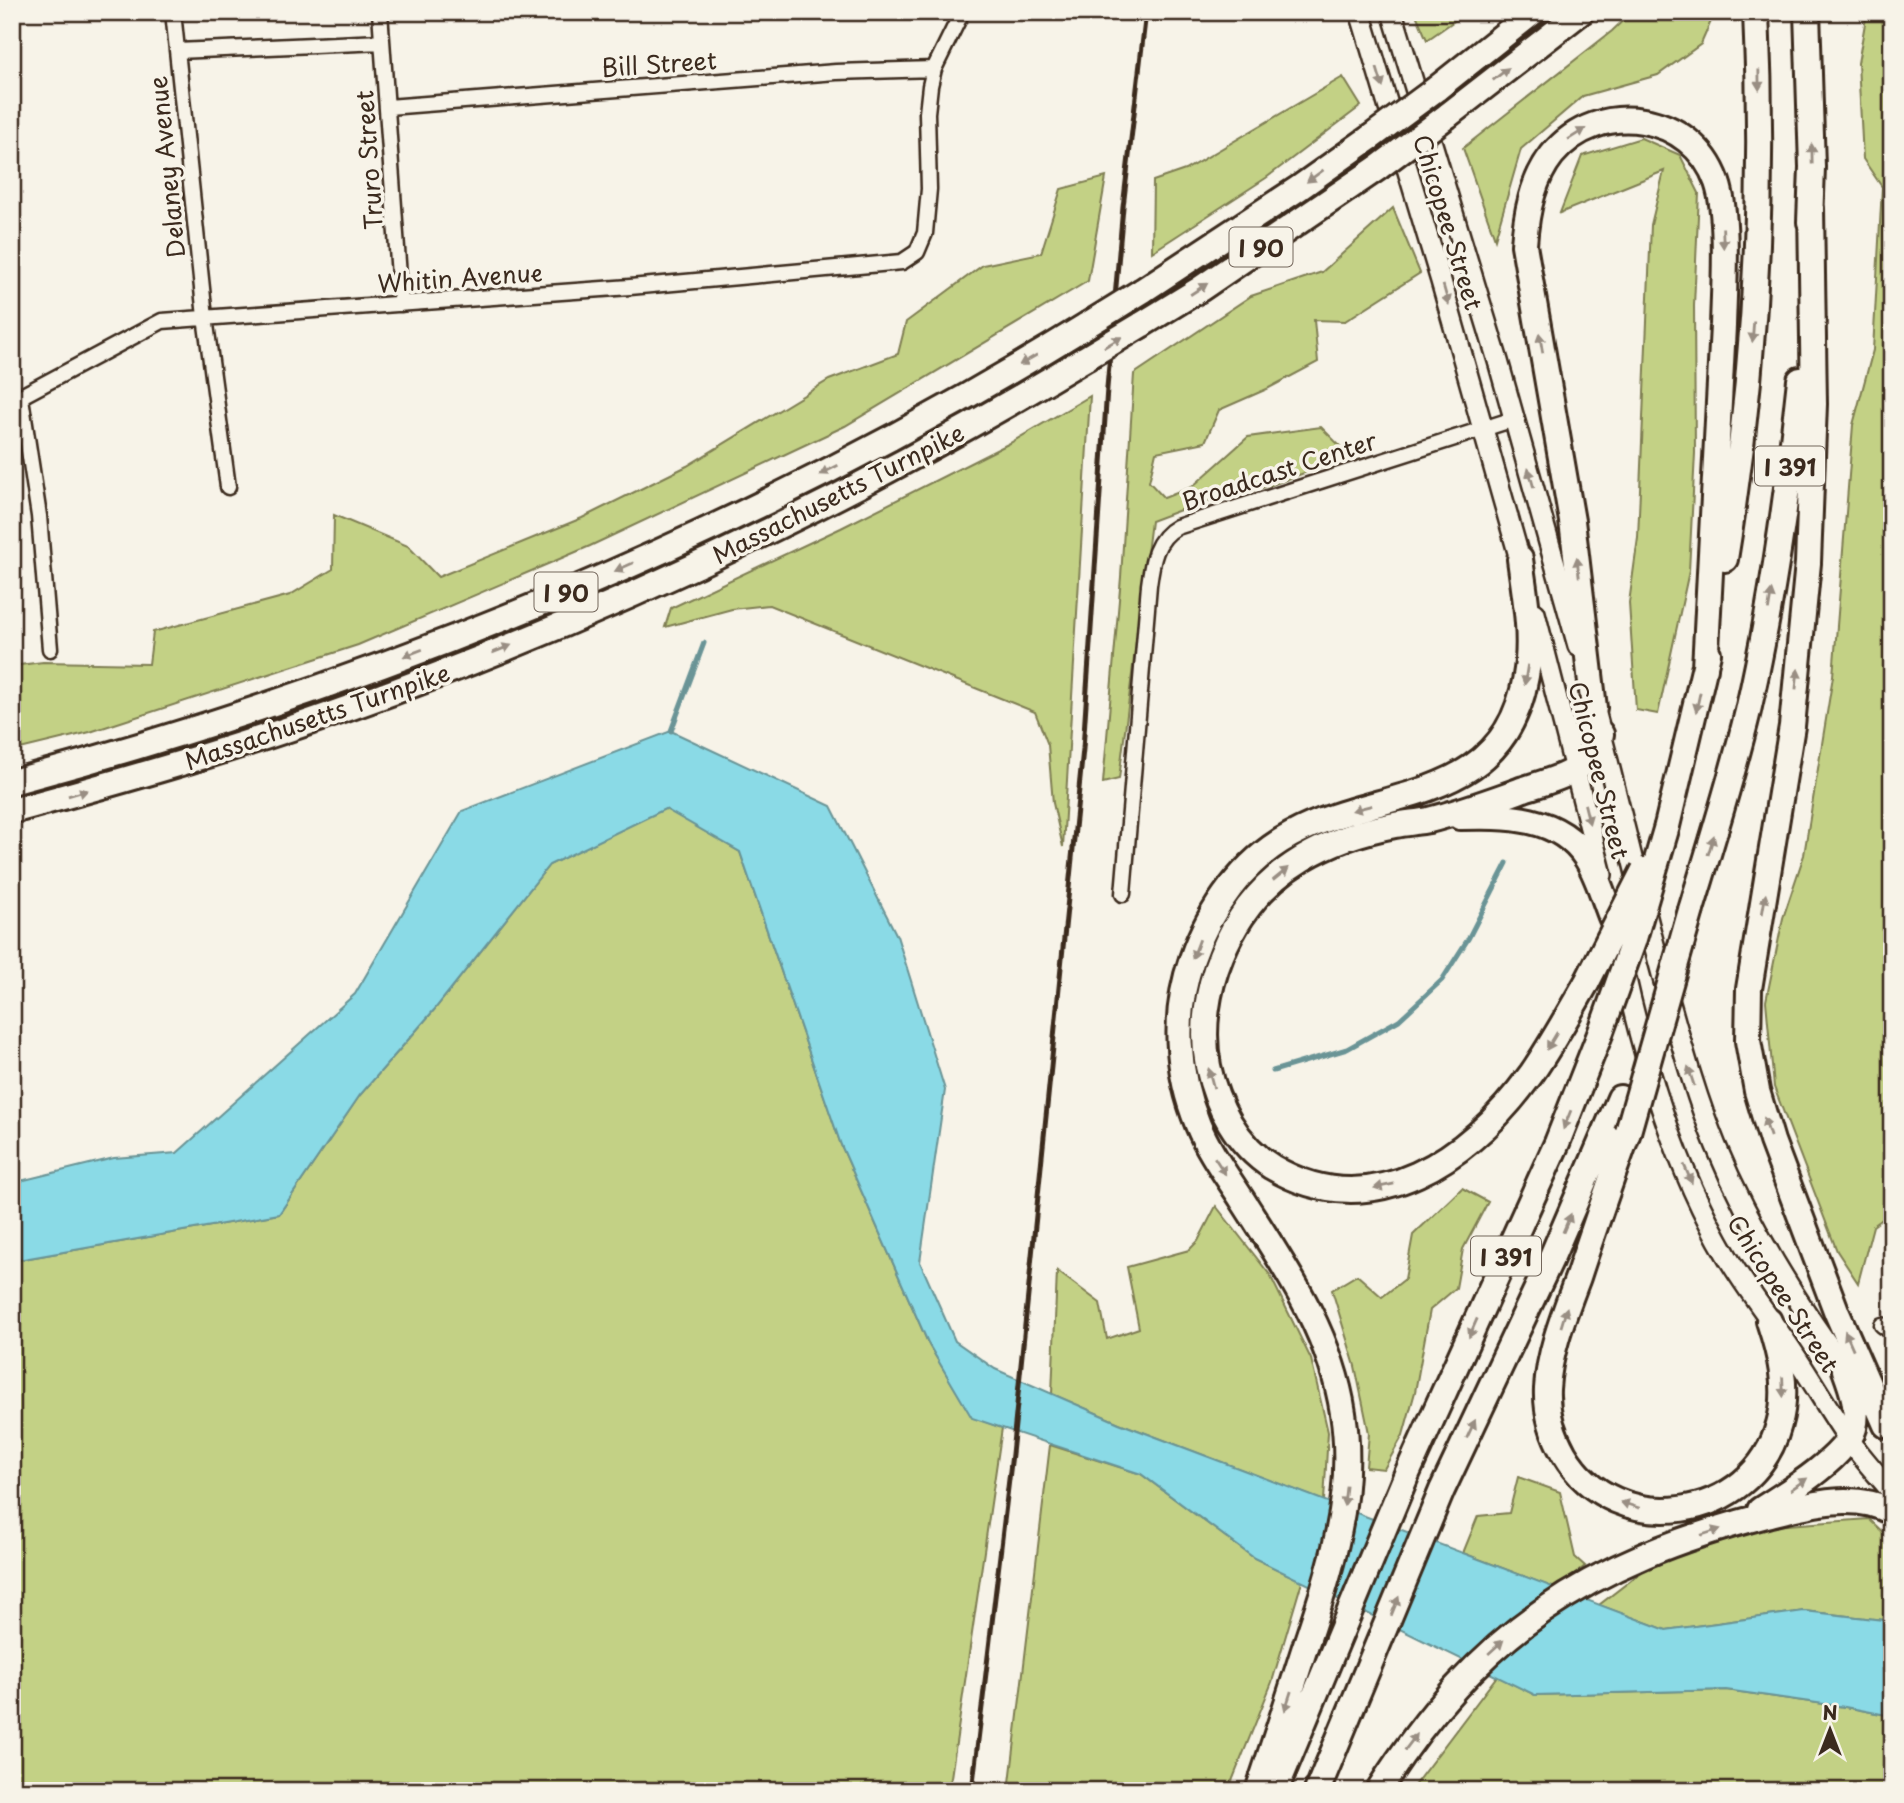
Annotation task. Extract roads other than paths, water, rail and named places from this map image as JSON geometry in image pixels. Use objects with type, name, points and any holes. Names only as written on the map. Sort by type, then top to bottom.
[{"type":"highway","name":"Massachusetts Turnpike","points":[[12,782],[161,739],[307,692],[441,642],[578,587],[838,466],[958,400],[1142,291],[1299,188],[1371,137],[1534,12]]},
{"type":"highway","name":"Massachusetts Turnpike","points":[[12,811],[157,771],[259,738],[348,708],[501,650],[704,562],[872,478],[1007,406],[1200,289],[1379,167],[1581,12]]},
{"type":"highway","name":"I 391","points":[[1275,1791],[1406,1476],[1557,1143],[1633,942],[1668,826],[1705,668],[1731,522],[1750,377],[1757,273],[1759,183],[1756,12]]},
{"type":"highway","name":"I 391","points":[[1317,1791],[1442,1490],[1550,1261],[1648,1032],[1691,910],[1724,804],[1748,710],[1766,622],[1793,444],[1804,338],[1811,208],[1807,12]]},
{"type":"highway","points":[[1594,708],[1572,521],[1524,245],[1532,193],[1551,156],[1575,134],[1594,124],[1614,119],[1632,118],[1654,122],[1685,138],[1711,169],[1721,198],[1723,326],[1705,668]]},
{"type":"highway","points":[[1811,208],[1814,404],[1808,563],[1792,726],[1749,989],[1748,1041],[1756,1091],[1772,1142],[1837,1313],[1889,1429]]},
{"type":"highway","points":[[1258,1791],[1329,1576],[1342,1522],[1347,1474],[1345,1428],[1335,1376],[1314,1319],[1212,1153],[1199,1127],[1181,1062],[1182,998],[1193,956],[1209,919],[1231,887],[1259,857],[1289,835],[1320,821],[1444,784],[1476,763],[1500,738],[1517,709],[1528,665],[1528,620],[1520,559]]},
{"type":"highway","points":[[1601,734],[1595,753],[1575,769],[1537,785],[1428,820],[1366,831],[1336,842],[1301,860],[1268,885],[1253,901],[1227,942],[1210,993],[1205,1038],[1207,1060],[1217,1098],[1226,1116],[1250,1149],[1264,1162],[1308,1183],[1331,1188],[1379,1188],[1426,1171],[1461,1147],[1514,1095],[1545,1054],[1587,982],[1668,826]]},
{"type":"highway","points":[[1428,820],[1501,818],[1528,820],[1552,828],[1571,841],[1587,859],[1612,919]]},
{"type":"highway","points":[[1691,910],[1628,1132],[1565,1312],[1549,1375],[1548,1402],[1552,1427],[1567,1460],[1599,1492],[1641,1509],[1666,1511],[1691,1508],[1731,1491],[1764,1457],[1779,1427],[1783,1399],[1782,1374],[1769,1321]]},
{"type":"highway","points":[[1742,1522],[1803,1482],[1849,1440],[1854,1428],[1855,1398],[1845,1370]]},
{"type":"highway","points":[[1378,1791],[1408,1746],[1448,1696],[1495,1647],[1531,1618],[1576,1588],[1633,1559],[1742,1522],[1822,1503],[1842,1501],[1869,1503],[1892,1512]]},
{"type":"main road","name":"Chicopee Street","points":[[1360,12],[1484,428],[1520,559],[1575,769],[1632,1006],[1656,1090],[1676,1145],[1727,1257],[1769,1321],[1792,1350],[1849,1440],[1892,1492]]},
{"type":"main road","name":"Chicopee Street","points":[[1392,12],[1514,419],[1601,734],[1653,944],[1704,1115],[1759,1236],[1805,1313],[1889,1429]]},
{"type":"street","name":"Delaney Avenue","points":[[173,12],[205,317],[228,486]]},
{"type":"street","name":"Truro Street","points":[[380,12],[401,304]]},
{"type":"street","points":[[934,69],[962,12]]},
{"type":"street","points":[[177,51],[383,42]]},
{"type":"street","name":"Bill Street","points":[[388,107],[836,72],[934,69]]},
{"type":"street","name":"Whitin Avenue","points":[[17,399],[124,339],[162,321],[902,262],[917,252],[923,241],[927,215],[928,99],[934,69]]},
{"type":"street","points":[[17,399],[39,516],[50,649]]},
{"type":"street","name":"Broadcast Center","points":[[1123,894],[1149,585],[1152,563],[1163,538],[1177,527],[1514,419]]},
{"type":"water","points":[[671,731],[831,806],[897,936],[945,1090],[920,1262],[955,1341],[995,1369],[1119,1423],[1666,1630],[1804,1611],[1892,1621],[1892,1716],[1726,1690],[1535,1695],[1254,1558],[1141,1474],[972,1418],[929,1345],[841,1145],[740,852],[665,809],[549,865],[434,1010],[360,1095],[279,1214],[12,1261],[12,1183],[114,1158],[177,1153],[355,994],[462,811]]},
{"type":"waterway","points":[[671,731],[704,643]]},
{"type":"waterway","points":[[1273,1071],[1347,1049],[1399,1020],[1442,980],[1468,939],[1507,863]]},
{"type":"railway","points":[[972,1791],[1012,1454],[1083,749],[1107,388],[1123,207],[1146,12]]}]
